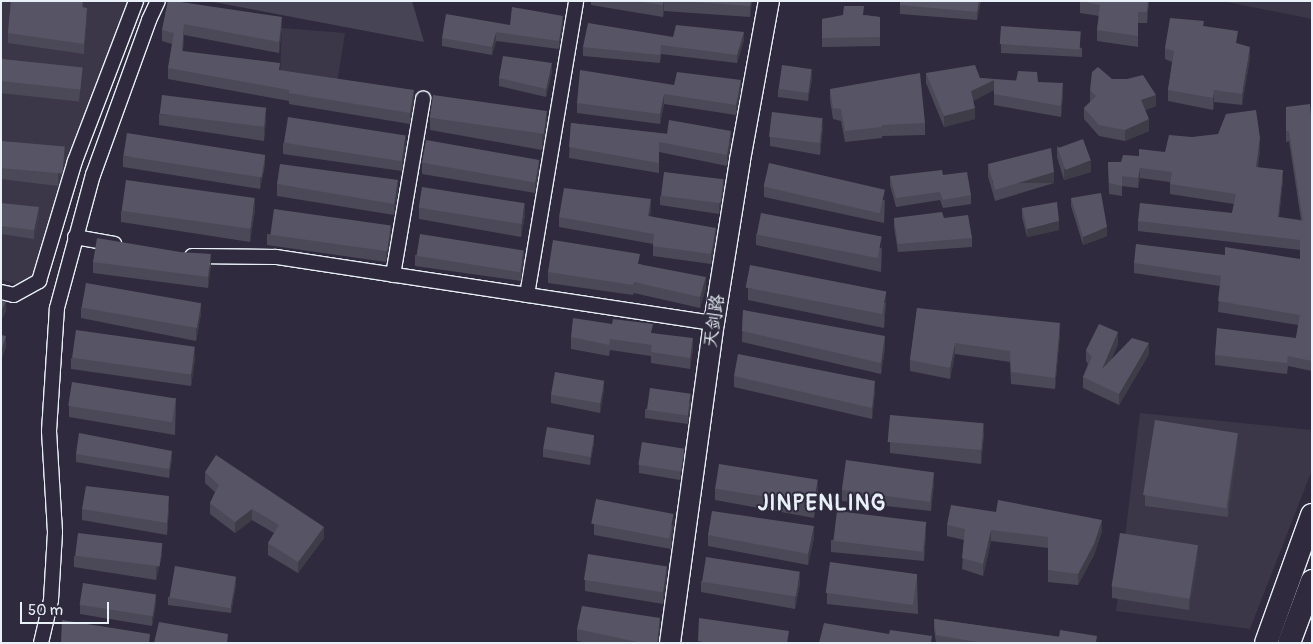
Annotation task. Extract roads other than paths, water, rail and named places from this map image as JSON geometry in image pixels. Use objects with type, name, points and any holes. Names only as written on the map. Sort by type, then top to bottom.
[{"type":"main road","points":[[1266,643],[1312,515]]},
{"type":"main road","points":[[1289,643],[1312,580]]},
{"type":"street","points":[[1,292],[14,295],[39,281],[75,161],[136,1]]},
{"type":"street","points":[[41,643],[51,600],[55,532],[48,431],[57,308],[93,175],[149,20],[158,1]]},
{"type":"street","points":[[528,295],[576,1]]},
{"type":"street","name":"天剑路","points":[[670,643],[714,323],[740,160],[769,1]]},
{"type":"street","points":[[393,275],[423,100]]},
{"type":"street","points":[[75,237],[124,245]]},
{"type":"street","points":[[181,256],[276,257],[714,323]]},
{"type":"district","name":"JINPENLING","points":[[822,504]]}]
